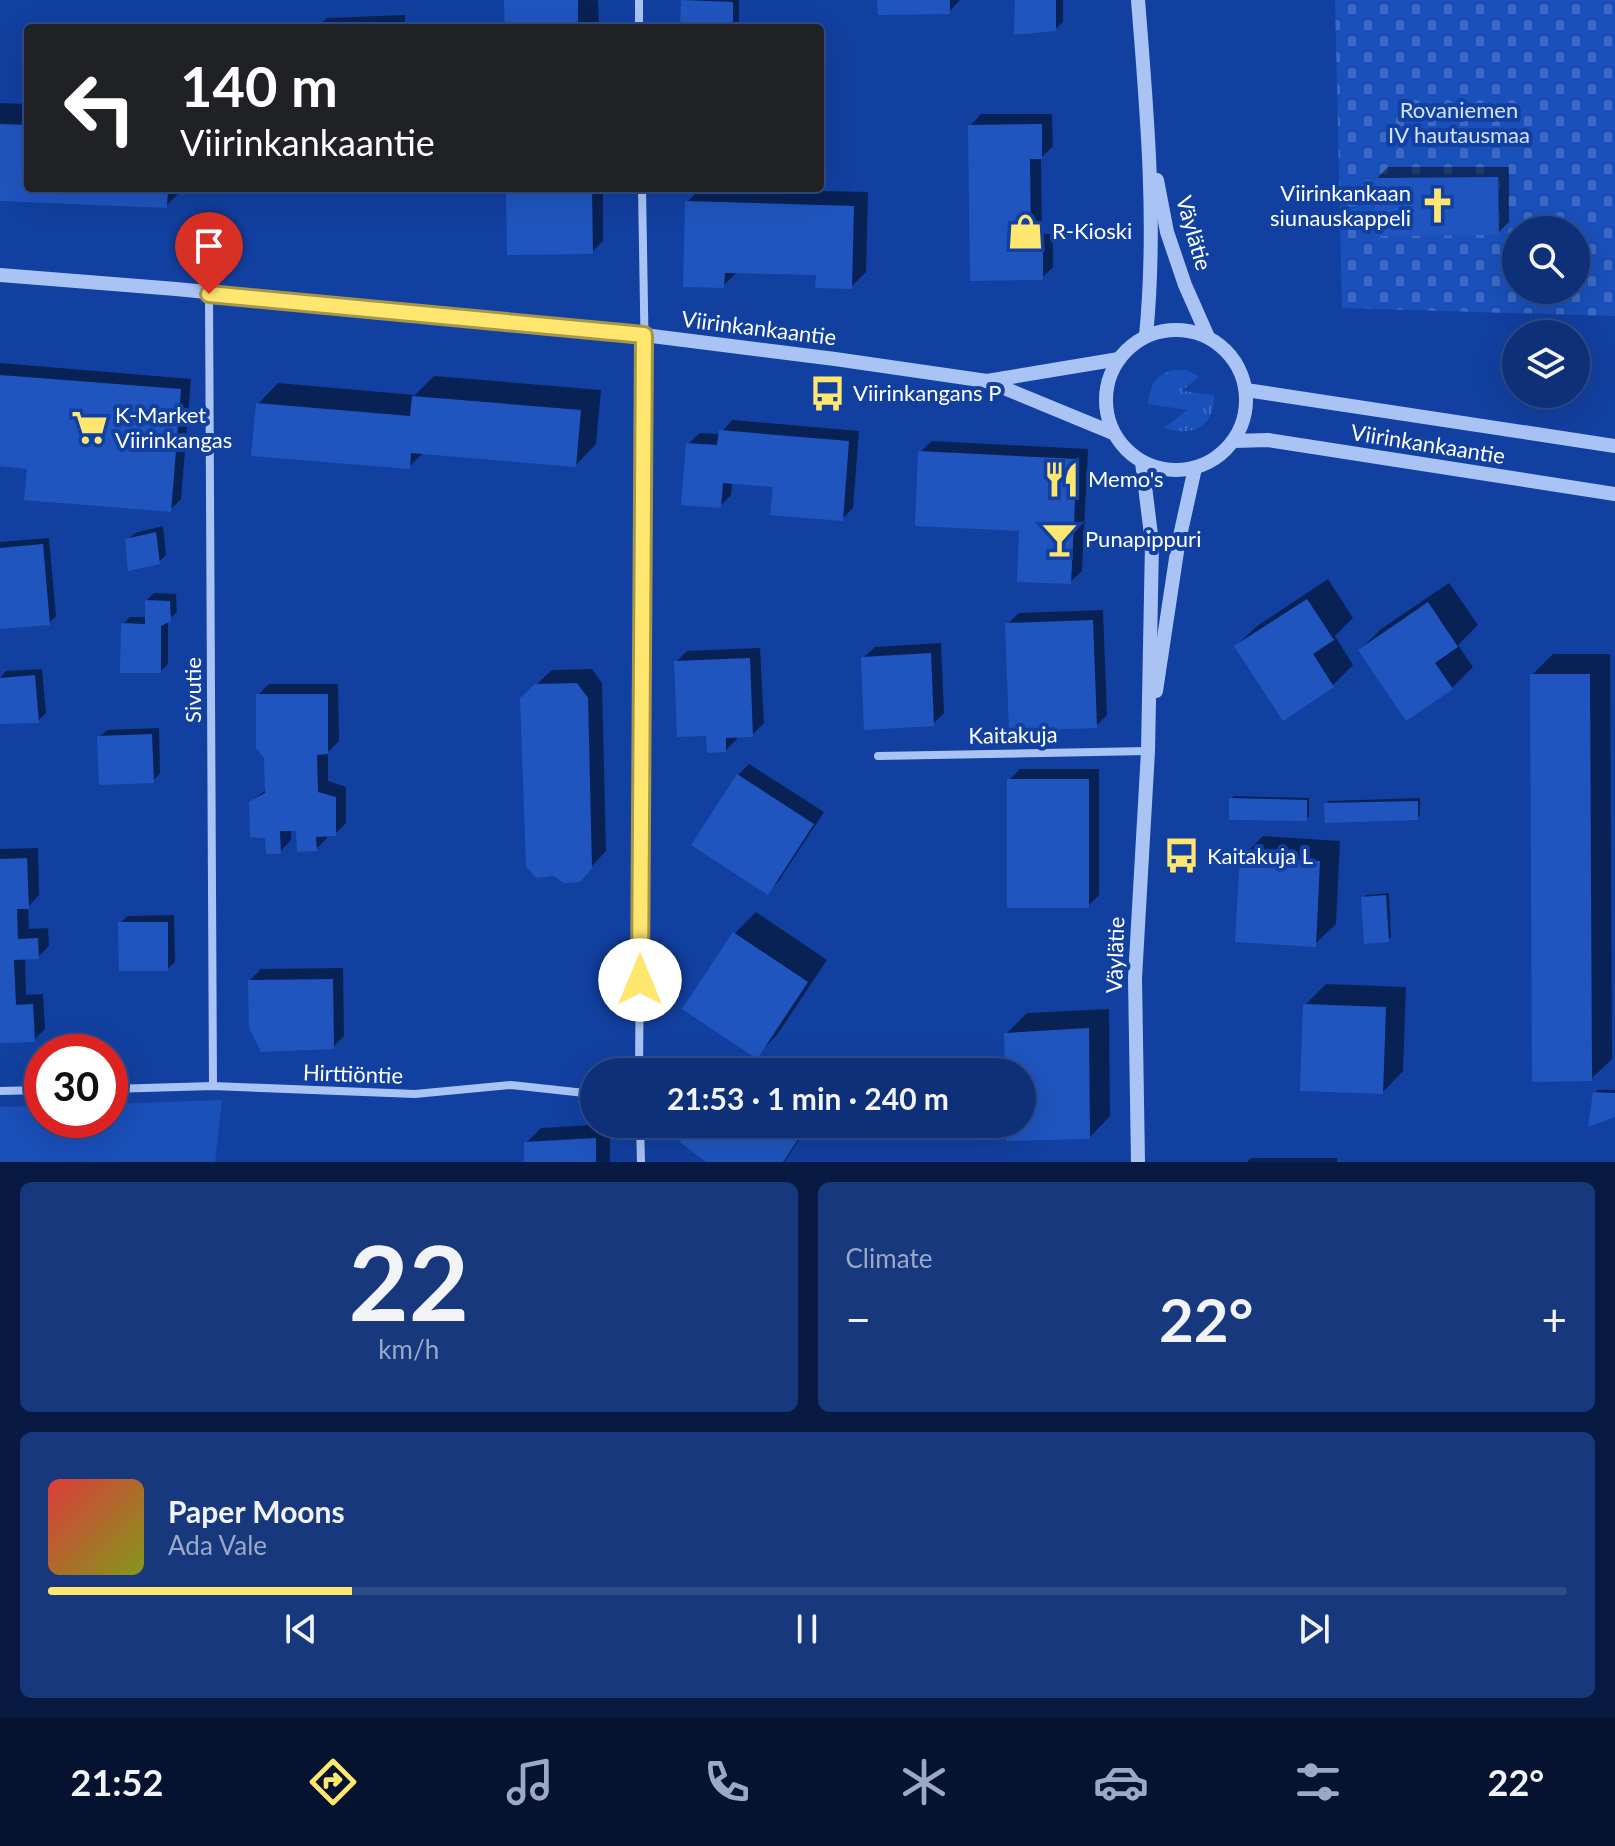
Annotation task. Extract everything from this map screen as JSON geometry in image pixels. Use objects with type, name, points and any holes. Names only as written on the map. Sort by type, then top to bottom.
[{"type":"street","points":[[639,0],[639,24]]},
{"type":"street","name":"Väylätie","points":[[1138,0],[1149,137],[1151,239],[1146,336]]},
{"type":"street","name":"Väylätie","points":[[1149,137],[1167,232],[1185,285],[1208,337]]},
{"type":"street","points":[[639,1058],[644,335],[642,192]]},
{"type":"street","name":"Viirinkankaantie","points":[[0,275],[644,335],[987,381],[1113,433]]},
{"type":"street","name":"Sivutie","points":[[209,294],[213,1086]]},
{"type":"street","points":[[1166,330],[1188,330],[1208,337],[1226,350],[1239,368],[1246,390],[1247,408],[1234,441],[1217,458],[1195,468],[1168,470],[1142,462],[1126,450],[1107,419],[1106,388],[1119,359],[1146,336],[1166,330]]},
{"type":"street","name":"Viirinkankaantie","points":[[987,381],[1119,359]]},
{"type":"street","name":"Viirinkankaantie","points":[[1246,390],[1615,446]]},
{"type":"street","name":"Viirinkankaantie","points":[[1234,441],[1268,440],[1615,494]]},
{"type":"street","name":"Väylätie","points":[[1138,1162],[1135,978],[1148,751],[1152,543],[1142,462]]},
{"type":"street","name":"Väylätie","points":[[1148,751],[1178,545],[1195,468]]},
{"type":"street","name":"Kaitakuja","points":[[878,756],[1148,751]]},
{"type":"street","name":"Hirttiöntie","points":[[128,1088],[213,1086],[415,1094],[511,1085],[580,1092]]},
{"type":"street","points":[[0,1091],[24,1090]]},
{"type":"street","points":[[640,1138],[641,1162]]},
{"type":"green space","name":"Rovaniemen IV hautausmaa","points":[[1335,0],[1615,0],[1615,316],[1342,308]]},
{"type":"green space","points":[[1172,370],[1186,370],[1199,376],[1182,391],[1214,395],[1211,415],[1193,430],[1164,428],[1187,410],[1148,404],[1154,382]]},
{"type":"green space","points":[[222,1100],[215,1162],[0,1162],[0,1107],[24,1106],[24,1138],[128,1138],[128,1103]]},
{"type":"building","points":[[504,0],[578,0],[578,24],[505,24]]},
{"type":"building","points":[[681,0],[733,2],[733,24],[680,24]]},
{"type":"building","points":[[877,0],[950,0],[950,14],[878,15]]},
{"type":"building","points":[[1015,0],[1056,0],[1056,31],[1014,35]]},
{"type":"building","points":[[0,124],[24,125],[24,192],[168,192],[167,208],[0,201]]},
{"type":"building","points":[[1042,124],[1042,159],[1030,159],[1031,244],[1043,244],[1043,280],[970,281],[968,125]]},
{"type":"building","name":"Viirinkankaan siunauskappeli","points":[[1498,177],[1499,235],[1376,236],[1375,178]]},
{"type":"building","points":[[506,192],[592,192],[593,254],[507,255]]},
{"type":"building","points":[[685,201],[854,206],[852,289],[815,288],[816,275],[725,273],[724,288],[683,287]]},
{"type":"building","name":"K-Market Viirinkangas","points":[[0,375],[181,389],[171,512],[24,500],[27,469],[0,466]]},
{"type":"building","points":[[412,396],[581,410],[576,467],[411,453],[410,469],[251,456],[256,403],[410,416]]},
{"type":"building","points":[[719,430],[849,441],[843,521],[770,515],[773,487],[723,483],[721,508],[681,505],[686,443],[717,445]]},
{"type":"building","points":[[918,451],[1077,459],[1071,584],[1017,582],[1019,531],[915,526]]},
{"type":"building","points":[[156,532],[160,564],[128,571],[125,539]]},
{"type":"building","points":[[43,544],[50,625],[0,629],[0,548]]},
{"type":"building","points":[[1307,599],[1334,640],[1313,654],[1334,687],[1283,721],[1234,646]]},
{"type":"building","points":[[145,600],[170,601],[171,621],[161,626],[161,673],[120,673],[121,623],[145,624]]},
{"type":"building","points":[[1428,602],[1458,647],[1435,663],[1453,689],[1406,721],[1358,650]]},
{"type":"building","points":[[1093,620],[1097,728],[1009,731],[1005,623]]},
{"type":"building","points":[[931,653],[934,726],[864,730],[861,657]]},
{"type":"building","points":[[750,658],[753,737],[726,738],[726,752],[707,753],[706,736],[677,737],[674,661]]},
{"type":"building","points":[[1530,674],[1590,674],[1592,1081],[1532,1082]]},
{"type":"building","points":[[35,675],[39,723],[0,724],[0,678]]},
{"type":"building","points":[[577,683],[588,698],[592,868],[580,882],[564,883],[554,876],[536,878],[526,866],[520,698],[535,684]]},
{"type":"building","points":[[256,694],[328,694],[328,754],[317,755],[318,792],[336,797],[336,836],[316,837],[317,851],[297,852],[296,831],[280,831],[281,854],[266,854],[265,838],[250,837],[249,802],[265,793],[264,758],[256,748]]},
{"type":"building","points":[[152,734],[154,783],[99,785],[97,736]]},
{"type":"building","points":[[737,774],[814,824],[768,895],[691,845]]},
{"type":"building","points":[[1007,779],[1089,779],[1089,908],[1007,908]]},
{"type":"building","points":[[1229,798],[1307,800],[1307,821],[1229,820]]},
{"type":"building","points":[[1418,801],[1418,820],[1325,823],[1324,803]]},
{"type":"building","points":[[1240,856],[1320,861],[1316,947],[1235,942]]},
{"type":"building","points":[[27,858],[29,909],[17,909],[18,939],[38,938],[39,959],[14,960],[16,1005],[33,1004],[35,1034],[24,1034],[24,1042],[0,1043],[0,859]]},
{"type":"building","points":[[1386,895],[1389,942],[1364,944],[1361,897]]},
{"type":"building","points":[[118,922],[168,922],[168,971],[119,971]]},
{"type":"building","points":[[733,932],[808,982],[758,1058],[682,1009]]},
{"type":"building","points":[[333,979],[334,1049],[261,1052],[249,1028],[248,980]]},
{"type":"building","points":[[1303,1004],[1386,1007],[1383,1094],[1300,1091]]},
{"type":"building","points":[[1089,1028],[1090,1139],[1006,1141],[1006,1138],[1036,1138],[1036,1058],[1005,1058],[1004,1033]]},
{"type":"building","points":[[1593,1092],[1615,1093],[1615,1117],[1588,1127]]},
{"type":"building","points":[[596,1138],[596,1162],[524,1162],[524,1142]]},
{"type":"building","points":[[683,1138],[799,1138],[783,1162],[706,1162],[680,1142]]},
{"type":"place","name":"Viirinkankaan siunauskappeli","points":[[1437,206]]},
{"type":"place","name":"R-Kioski","points":[[1026,231]]},
{"type":"place","name":"Viirinkangans P","points":[[827,393]]},
{"type":"place","name":"K-Market Viirinkangas","points":[[89,428]]},
{"type":"place","name":"Memo's","points":[[1062,479]]},
{"type":"place","name":"Punapippuri","points":[[1059,539]]},
{"type":"place","name":"Kaitakuja L","points":[[1181,856]]},
{"type":"route","points":[[209,294],[644,335],[640,980]]}]
